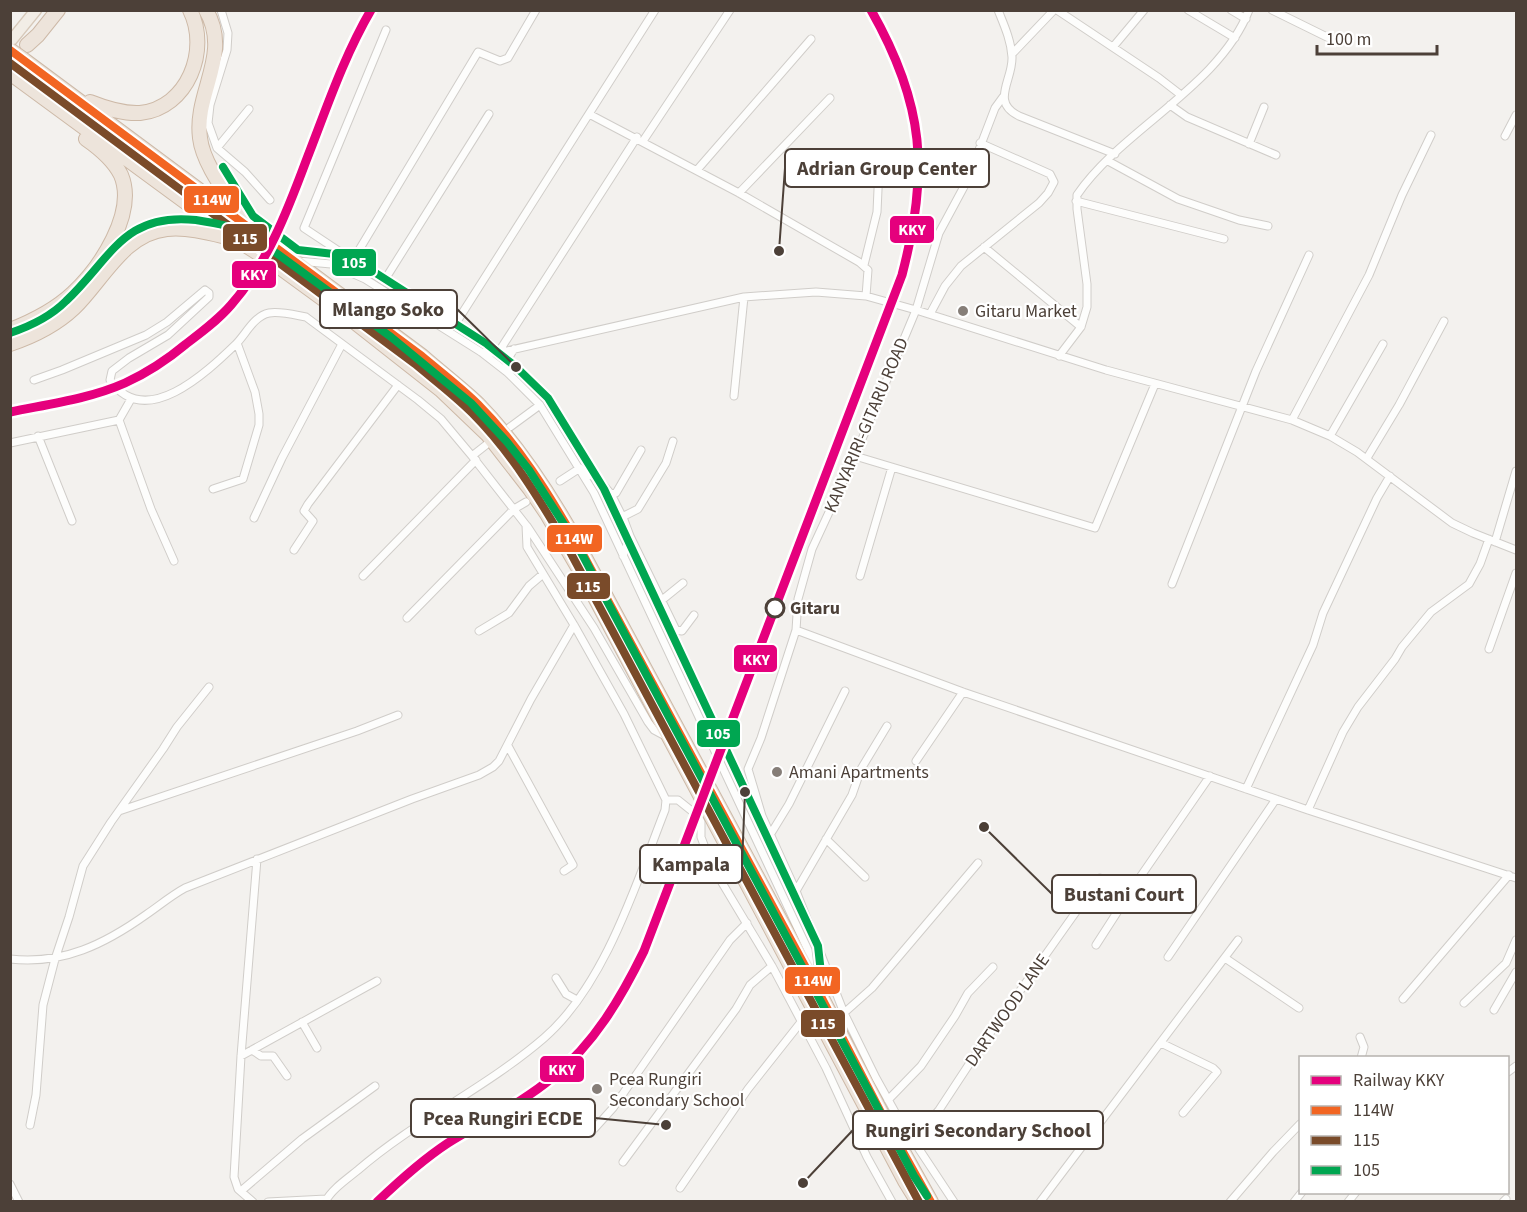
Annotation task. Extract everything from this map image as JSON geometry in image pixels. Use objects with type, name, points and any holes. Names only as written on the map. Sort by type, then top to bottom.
[{"type":"highway","points":[[27,45],[58,10]]},
{"type":"highway","points":[[66,90],[105,108],[124,111],[140,112],[165,103],[184,87],[198,54],[196,27],[190,10]]},
{"type":"highway","points":[[206,10],[213,25],[216,43],[214,61],[201,106],[200,139],[204,154],[245,223]]},
{"type":"highway","points":[[10,50],[422,356],[476,403],[508,438],[557,508],[687,747],[717,816],[905,1182],[918,1202]]},
{"type":"highway","points":[[12,72],[51,103],[278,266],[413,367],[488,435],[547,514],[590,588],[682,761],[717,816],[811,977],[883,1116],[931,1202]]},
{"type":"highway","points":[[10,330],[40,317],[73,293],[106,251],[122,217],[123,181],[115,166],[51,103]]},
{"type":"highway","points":[[10,344],[31,337],[66,314],[88,294],[124,250],[137,239],[152,232],[167,229],[191,230],[242,242]]},
{"type":"main road","points":[[12,72],[27,45],[52,10]]},
{"type":"main road","points":[[10,42],[32,14]]},
{"type":"street","points":[[221,10],[228,33],[227,50],[210,105],[208,123],[217,148],[245,172],[270,200]]},
{"type":"street","points":[[352,260],[478,52],[500,61],[508,58],[536,10]]},
{"type":"street","points":[[448,331],[456,323],[655,10]]},
{"type":"street","points":[[498,353],[640,139],[730,10]]},
{"type":"street","points":[[998,10],[1007,32],[1012,54]]},
{"type":"street","points":[[1012,54],[1056,10],[1181,95]]},
{"type":"street","points":[[1113,47],[1144,10]]},
{"type":"street","points":[[1188,10],[1235,38]]},
{"type":"street","points":[[1231,10],[1246,19]]},
{"type":"street","points":[[1059,356],[1081,327],[1085,317],[1087,296],[1076,201],[1078,192],[1115,154],[1223,55],[1246,19],[1249,10]]},
{"type":"street","points":[[1272,10],[1333,39]]},
{"type":"street","points":[[386,30],[304,228],[384,281],[456,323]]},
{"type":"street","points":[[697,170],[811,39]]},
{"type":"street","name":"KANYARIRI-GITARU ROAD","points":[[954,1202],[913,1140],[909,1139],[844,1013],[796,891],[770,835],[748,769],[764,729],[796,630],[798,599],[812,549],[855,456],[916,310],[939,233],[967,181],[995,108],[1003,97],[1012,65],[1012,54]]},
{"type":"street","points":[[1003,97],[1011,112],[1115,154]]},
{"type":"street","points":[[739,193],[830,98]]},
{"type":"street","points":[[1170,105],[1186,117],[1276,155]]},
{"type":"street","points":[[1249,144],[1264,107]]},
{"type":"street","points":[[217,148],[249,109]]},
{"type":"street","points":[[384,281],[489,114]]},
{"type":"street","points":[[589,114],[739,193],[864,265],[868,270],[866,296]]},
{"type":"street","points":[[1505,136],[1516,115]]},
{"type":"street","points":[[1292,420],[1370,275],[1402,195],[1431,135]]},
{"type":"street","points":[[930,314],[952,276],[984,246],[1039,203],[1054,182],[1050,174],[980,143]]},
{"type":"street","points":[[1108,161],[1178,199],[1239,220],[1268,226]]},
{"type":"street","points":[[864,265],[878,212],[879,167]]},
{"type":"street","points":[[1076,201],[1224,239]]},
{"type":"street","points":[[984,246],[1081,327]]},
{"type":"street","points":[[1172,584],[1265,351],[1309,255]]},
{"type":"street","points":[[290,257],[331,264],[365,279],[481,352],[508,373],[540,405],[580,468],[623,556],[808,950],[811,977]]},
{"type":"street","points":[[34,380],[146,335],[175,316],[203,291],[208,291],[208,297],[168,335],[112,371],[110,380],[122,394],[130,399],[146,402],[165,397],[199,376],[237,343],[254,322],[268,313],[306,317],[441,419],[526,525],[594,628],[648,722],[654,730],[670,738]]},
{"type":"street","points":[[481,352],[498,353],[744,297],[816,292],[866,296],[1155,384],[1243,405],[1292,420],[1330,436],[1367,458],[1452,523],[1516,550]]},
{"type":"street","points":[[734,396],[744,297]]},
{"type":"street","points":[[1367,458],[1399,405],[1444,321]]},
{"type":"street","points":[[213,489],[243,479],[259,425],[255,392],[237,343]]},
{"type":"street","points":[[254,518],[342,344]]},
{"type":"street","points":[[1330,436],[1383,344]]},
{"type":"street","points":[[508,373],[507,362],[514,349]]},
{"type":"street","points":[[855,456],[1095,528],[1155,384]]},
{"type":"street","points":[[294,550],[313,521],[304,511],[308,504],[398,385]]},
{"type":"street","points":[[130,399],[119,420],[151,509],[174,561]]},
{"type":"street","points":[[510,427],[540,405]]},
{"type":"street","points":[[10,443],[119,420]]},
{"type":"street","points":[[38,436],[72,521]]},
{"type":"street","points":[[622,517],[638,509],[666,463],[673,441]]},
{"type":"street","points":[[363,576],[486,445]]},
{"type":"street","points":[[611,494],[616,493],[641,450]]},
{"type":"street","points":[[860,576],[892,467]]},
{"type":"street","points":[[560,481],[580,468]]},
{"type":"street","points":[[580,468],[599,480],[611,494],[673,626],[679,632],[682,631],[694,615]]},
{"type":"street","points":[[1308,810],[1343,732],[1358,707],[1431,612],[1469,584],[1492,541],[1516,471]]},
{"type":"street","points":[[1246,789],[1313,645],[1323,613],[1377,498],[1390,476]]},
{"type":"street","points":[[407,618],[514,509],[526,502]]},
{"type":"street","points":[[268,1202],[326,1200],[388,1146],[498,1073],[545,1037],[577,1000],[595,973],[623,919],[665,810],[666,800],[624,714],[527,547],[526,525]]},
{"type":"street","points":[[623,556],[630,536]]},
{"type":"street","points":[[1489,649],[1516,573]]},
{"type":"street","points":[[479,631],[509,613],[529,586],[543,574]]},
{"type":"street","points":[[662,600],[683,583]]},
{"type":"street","points":[[10,959],[43,961],[83,950],[128,926],[185,888],[479,775],[497,764],[574,625]]},
{"type":"street","points":[[796,630],[963,692],[1308,810],[1515,877],[1403,999]]},
{"type":"street","points":[[30,1125],[36,1095],[43,1005],[83,866],[177,727],[209,687]]},
{"type":"street","points":[[770,835],[789,804],[845,691]]},
{"type":"street","points":[[916,761],[963,692]]},
{"type":"street","points":[[119,811],[357,732],[398,715]]},
{"type":"street","points":[[796,891],[852,795],[861,769],[887,726]]},
{"type":"street","points":[[508,746],[573,865],[564,871]]},
{"type":"street","points":[[1096,945],[1210,776]]},
{"type":"street","points":[[1168,957],[1276,799]]},
{"type":"street","points":[[666,800],[678,800],[698,816],[701,822],[701,837],[712,866],[772,966],[826,1068],[867,1157],[892,1202]]},
{"type":"street","points":[[826,839],[865,877]]},
{"type":"street","points":[[253,1202],[235,1184],[234,1177],[257,859]]},
{"type":"street","points":[[844,1013],[872,988],[978,863]]},
{"type":"street","name":"DARTWOOD LANE","points":[[913,1140],[939,1110],[993,1028],[1100,878]]},
{"type":"street","points":[[594,1129],[614,1108],[730,940],[747,923]]},
{"type":"street","points":[[1040,1202],[1239,940]]},
{"type":"street","points":[[1464,1003],[1506,963],[1516,940]]},
{"type":"street","points":[[808,950],[827,968]]},
{"type":"street","points":[[1225,958],[1299,1008]]},
{"type":"street","points":[[623,1162],[736,1009],[750,985],[772,966]]},
{"type":"street","points":[[888,1100],[921,1066],[968,993],[993,967]]},
{"type":"street","points":[[1494,1010],[1516,972]]},
{"type":"street","points":[[556,978],[566,994],[577,1000]]},
{"type":"street","points":[[241,1056],[377,981]]},
{"type":"street","points":[[302,1022],[316,1048]]},
{"type":"street","points":[[680,1188],[748,1089],[801,1022]]},
{"type":"street","points":[[1360,1037],[1364,1047],[1362,1056]]},
{"type":"street","points":[[1161,1043],[1218,1072],[1183,1113]]},
{"type":"street","points":[[252,1050],[261,1056],[273,1056],[287,1076]]},
{"type":"street","points":[[241,1191],[302,1139],[375,1086]]},
{"type":"street","points":[[1230,1202],[1299,1126]]},
{"type":"street","points":[[10,1184],[15,1200]]},
{"type":"rail line","name":"KKY","points":[[10,412],[83,397],[111,389],[133,379],[172,355],[210,326],[231,305],[244,289],[275,237],[343,65],[371,10]]},
{"type":"rail line","name":"KKY","points":[[377,1202],[438,1150],[528,1096],[568,1064],[605,1019],[644,951],[902,275],[911,238],[918,170],[917,139],[912,108],[889,44],[871,10]]},
{"type":"transit line","name":"114W","points":[[10,50],[422,356],[493,419],[544,488],[577,543],[931,1202]]},
{"type":"transit line","name":"115","points":[[10,63],[415,364],[465,406],[500,444],[536,494],[568,548],[919,1202]]},
{"type":"transit line","name":"105","points":[[223,167],[253,216],[298,250],[334,254],[371,270],[487,344],[515,366],[548,398],[604,489],[818,946],[821,973]]},
{"type":"transit line","name":"105","points":[[10,333],[54,311],[82,285],[120,242],[135,231],[151,223],[171,219],[196,220],[232,227],[253,236],[391,337],[471,403],[529,470],[576,543],[914,1176],[927,1196]]},
{"type":"place","name":"Adrian Group Center","points":[[779,251]]},
{"type":"place","name":"Gitaru Market","points":[[963,311]]},
{"type":"place","name":"Mlango Soko","points":[[516,367]]},
{"type":"place","name":"Gitaru","points":[[775,608]]},
{"type":"place","name":"Amani Apartments","points":[[777,772]]},
{"type":"place","name":"Kampala","points":[[745,792]]},
{"type":"place","name":"Bustani Court","points":[[984,827]]},
{"type":"place","name":"Pcea Rungiri Secondary School","points":[[597,1089]]},
{"type":"place","name":"Pcea Rungiri ECDE","points":[[666,1125]]},
{"type":"place","name":"Rungiri Secondary School","points":[[803,1183]]}]
